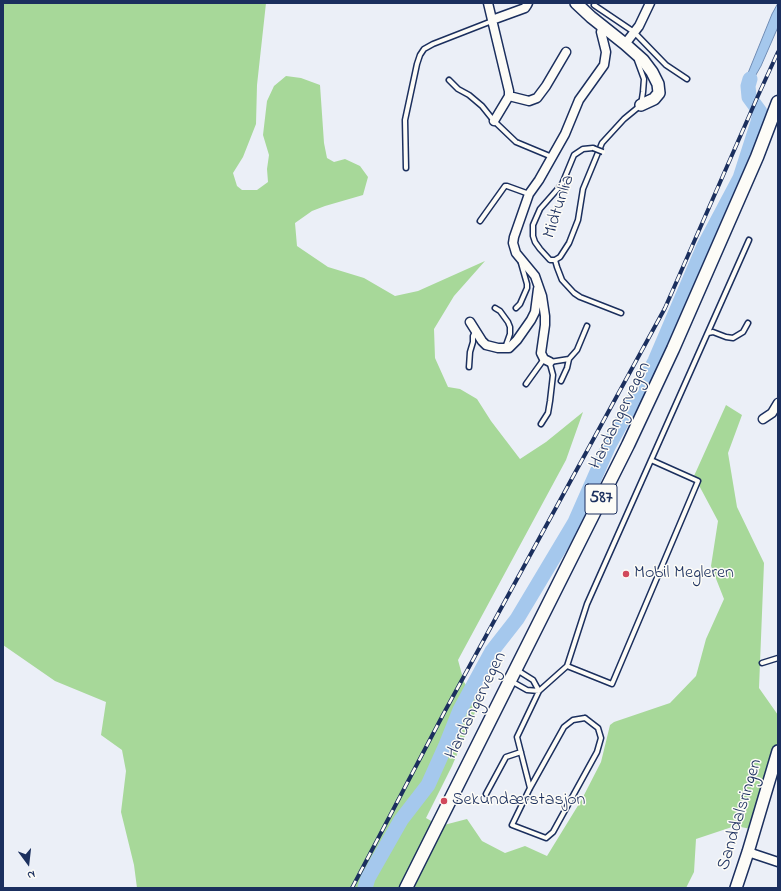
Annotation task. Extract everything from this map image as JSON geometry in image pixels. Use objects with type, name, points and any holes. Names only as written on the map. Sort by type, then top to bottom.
[{"type":"main road","name":"Hardangervegen","points":[[406,888],[628,445],[673,349],[757,157],[778,102]]},
{"type":"street","points":[[488,3],[508,83],[509,96],[494,121]]},
{"type":"street","points":[[492,20],[524,8],[528,3]]},
{"type":"street","name":"Midtunlia","points":[[576,3],[634,52],[646,63],[652,72],[660,91],[658,96],[654,99],[640,105]]},
{"type":"street","points":[[625,44],[639,26],[650,3]]},
{"type":"street","name":"Midtunlia","points":[[547,360],[541,353],[545,316],[542,296],[535,276],[520,259],[514,248],[514,237],[529,194],[539,180],[565,134],[579,100],[604,65],[606,52],[601,32],[603,26]]},
{"type":"street","points":[[509,96],[529,101],[537,98],[546,86],[566,52]]},
{"type":"street","points":[[470,322],[475,332],[486,345],[492,348],[505,348],[512,346],[535,312],[538,282]]},
{"type":"street","points":[[763,419],[772,414],[778,403]]},
{"type":"street","name":"Sanddalsringen","points":[[736,888],[778,751]]},
{"type":"street","points":[[748,852],[778,862]]},
{"type":"lane","points":[[594,5],[634,32],[666,65],[687,79]]},
{"type":"lane","points":[[406,168],[405,120],[420,55],[424,49],[433,44],[492,20]]},
{"type":"lane","name":"Midtunlia","points":[[603,152],[593,148],[583,149],[574,155],[562,184],[540,209],[533,225],[532,236],[540,249],[550,260],[556,260],[563,254],[569,243],[578,220],[583,189],[602,143],[624,119],[640,105],[644,79],[634,52]]},
{"type":"lane","name":"Midtunlia","points":[[449,80],[458,89],[469,95],[482,106],[494,121],[516,142],[552,157]]},
{"type":"lane","name":"Midtunlia","points":[[480,221],[505,186],[529,194]]},
{"type":"lane","points":[[530,788],[564,728],[573,720],[585,718],[598,728],[601,738],[597,752],[553,832],[546,838],[512,825],[530,788],[517,736],[539,691],[567,666],[587,604],[749,240]]},
{"type":"lane","name":"Midtunlia","points":[[516,308],[520,304],[527,288],[520,259]]},
{"type":"lane","points":[[556,260],[562,280],[574,293],[580,297],[621,313]]},
{"type":"lane","points":[[495,308],[500,311],[510,327],[510,334],[505,348]]},
{"type":"lane","points":[[708,333],[712,332],[733,338],[743,332],[748,323]]},
{"type":"lane","points":[[562,381],[569,359],[577,350],[587,326]]},
{"type":"lane","points":[[469,367],[470,352],[475,332]]},
{"type":"lane","points":[[526,384],[547,360],[569,359]]},
{"type":"lane","name":"Midtunlia","points":[[541,424],[548,413],[553,375],[550,364],[547,360]]},
{"type":"lane","points":[[567,666],[612,684],[698,481],[652,460]]},
{"type":"lane","points":[[762,663],[778,658]]},
{"type":"lane","points":[[516,669],[533,680],[539,691]]},
{"type":"lane","points":[[510,681],[528,690],[539,691]]},
{"type":"lane","points":[[486,794],[506,757],[521,752]]},
{"type":"green space","points":[[3,3],[266,3],[257,85],[256,124],[243,157],[233,173],[237,186],[242,190],[257,190],[268,182],[267,169],[269,155],[263,135],[267,101],[274,86],[286,76],[301,78],[320,85],[324,143],[327,158],[334,162],[345,159],[360,166],[368,177],[363,195],[312,211],[295,223],[297,246],[328,267],[364,278],[395,296],[418,291],[485,261],[454,296],[434,329],[435,358],[448,387],[460,389],[477,399],[491,421],[520,459],[546,442],[583,412],[566,460],[458,660],[464,682],[479,703],[452,766],[426,818],[440,826],[467,819],[482,841],[505,853],[525,846],[547,856],[582,799],[601,762],[610,725],[614,722],[670,703],[696,676],[706,639],[724,599],[711,566],[718,521],[694,476],[726,405],[742,415],[728,453],[737,507],[764,563],[759,688],[778,715],[778,739],[757,830],[735,826],[696,839],[694,872],[686,888],[137,888],[134,865],[121,812],[126,771],[122,750],[101,735],[106,702],[55,681],[3,645]]},
{"type":"water","points":[[778,3],[778,27],[761,66],[753,80],[751,89],[752,96],[749,103],[743,90],[746,78],[772,14]]},
{"type":"waterway","points":[[365,888],[368,878],[401,820],[428,785],[460,710],[492,651],[517,619],[575,522],[608,447],[655,361],[704,246],[740,178],[760,112],[749,97],[748,86],[750,79]]},
{"type":"railway","points":[[352,888],[445,711],[665,308],[778,52]]},
{"type":"place","name":"Mobil Megleren","points":[[626,574]]},
{"type":"place","name":"Sekundærstasjon","points":[[444,801]]}]
